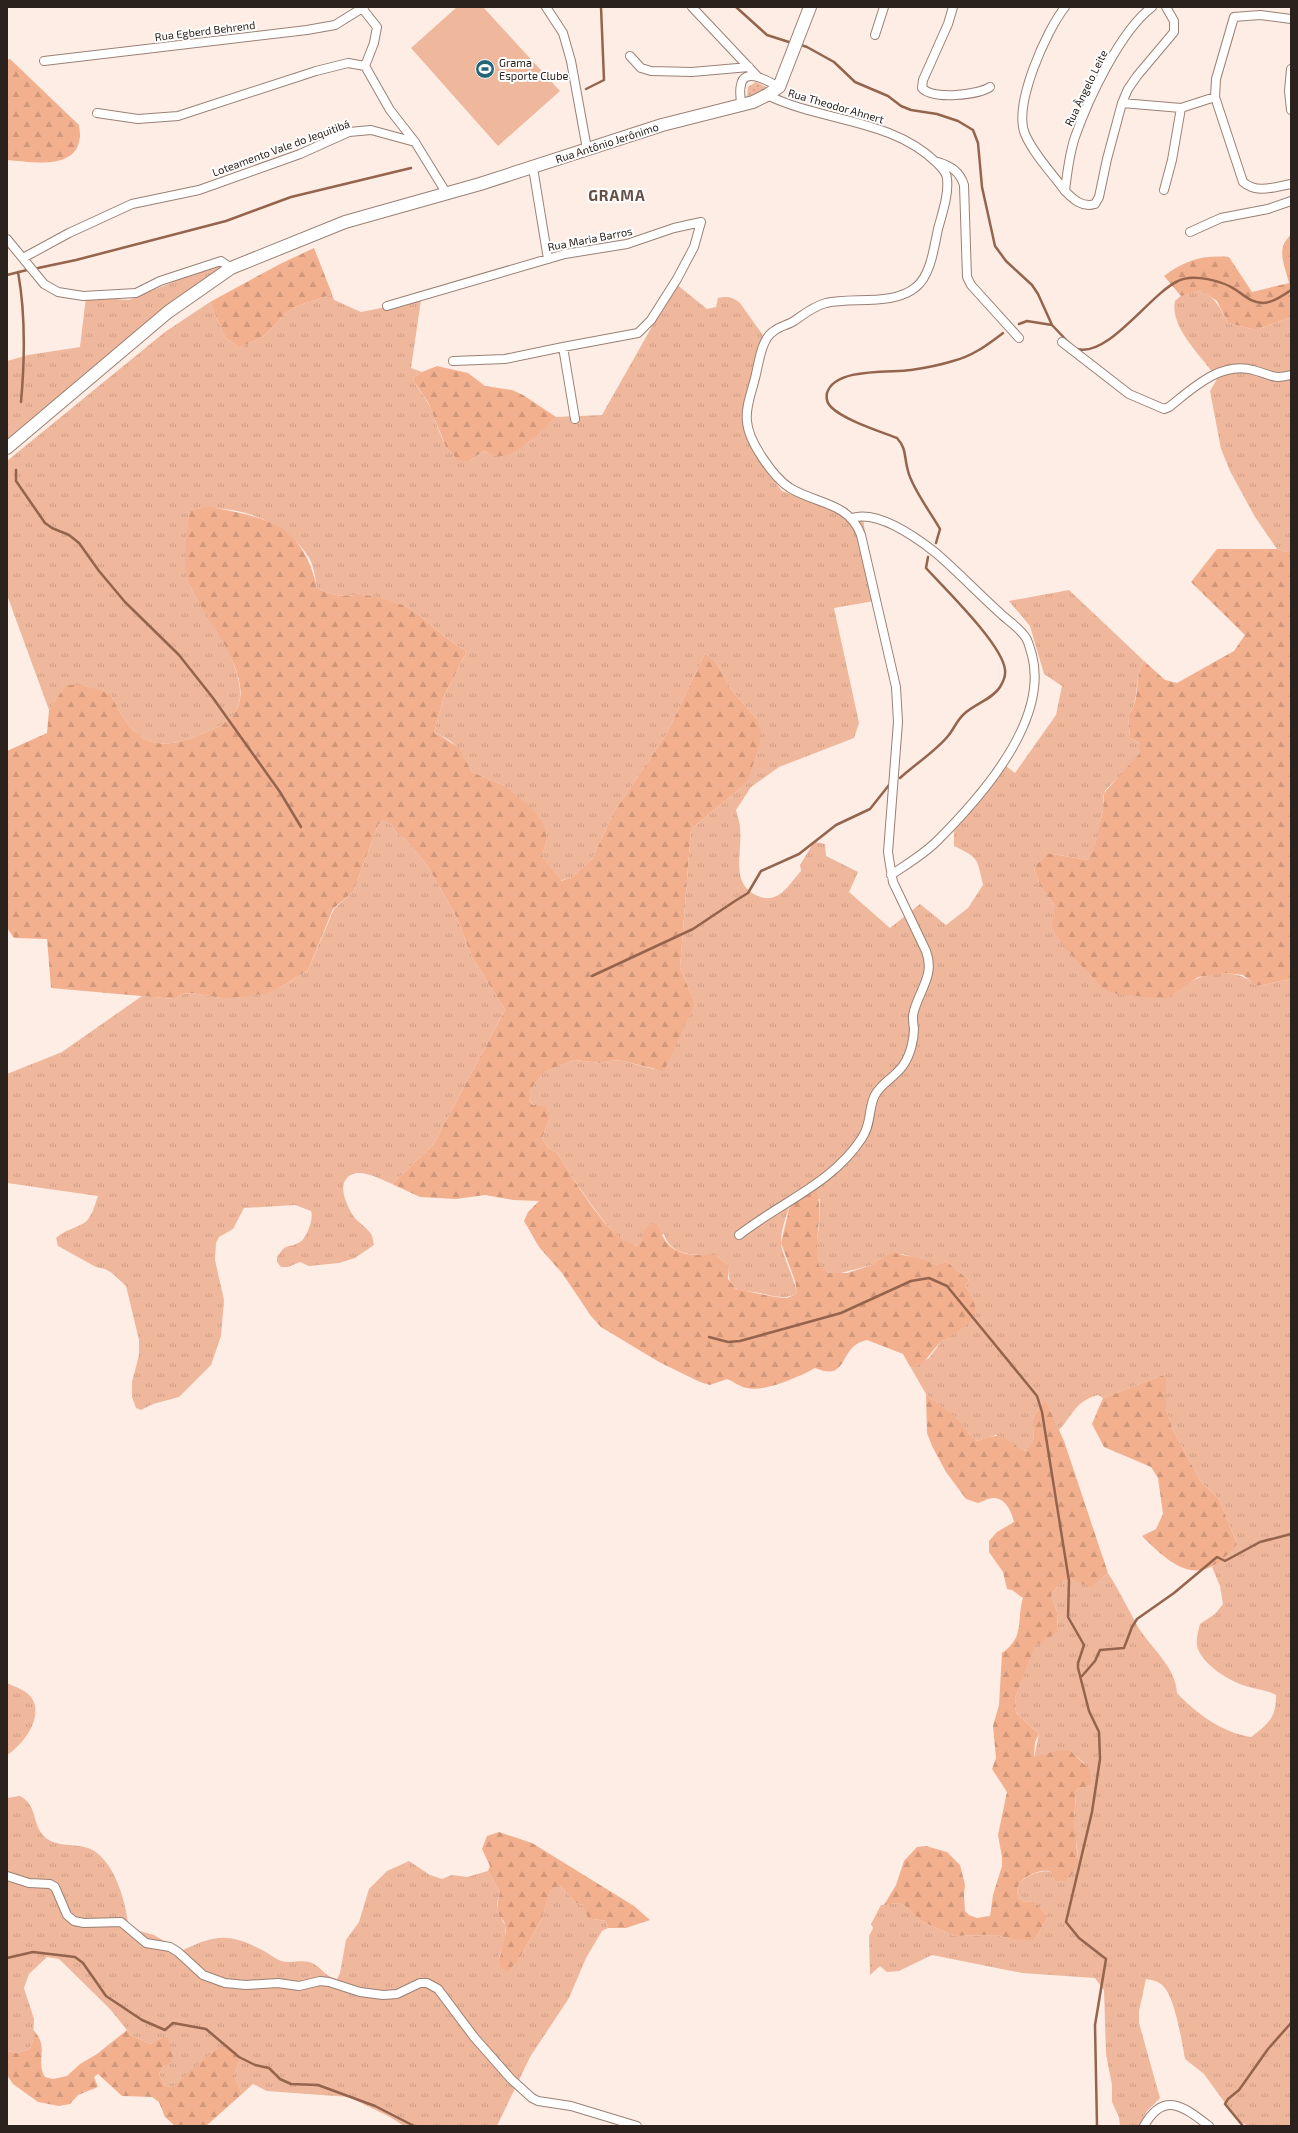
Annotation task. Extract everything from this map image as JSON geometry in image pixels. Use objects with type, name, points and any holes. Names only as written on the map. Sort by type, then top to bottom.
[{"type":"main road","points":[[779,87],[810,7]]},
{"type":"main road","name":"Rua Antônio Jerônimo","points":[[7,448],[168,312],[231,268],[345,222],[417,200],[448,194],[533,168],[586,149],[674,121],[767,96],[779,87]]},
{"type":"street","points":[[546,7],[563,33],[571,61],[586,149]]},
{"type":"street","points":[[692,7],[757,76],[779,87]]},
{"type":"street","points":[[875,35],[884,7]]},
{"type":"street","points":[[953,7],[948,24],[923,80],[922,88],[926,92],[953,95],[982,92],[990,87]]},
{"type":"street","points":[[1065,7],[1054,22],[1044,40],[1022,111],[1026,135],[1065,191],[1072,198],[1086,205],[1097,202],[1122,103],[1132,82],[1174,32],[1174,21],[1166,7]]},
{"type":"street","name":"Rua Ângelo Leite","points":[[1065,191],[1072,149],[1088,106],[1128,32],[1138,18],[1152,7]]},
{"type":"street","points":[[363,8],[378,27],[365,66],[390,110],[415,142],[448,194]]},
{"type":"street","name":"Rua Egberd Behrend","points":[[44,61],[307,30],[335,25],[363,8]]},
{"type":"street","points":[[1291,19],[1260,15],[1234,17],[1216,79],[1215,97],[1240,178],[1250,187],[1257,189],[1291,184]]},
{"type":"street","points":[[630,56],[641,68],[651,71],[692,72],[749,67]]},
{"type":"street","points":[[97,113],[138,119],[178,116],[316,71],[348,63],[365,66]]},
{"type":"street","points":[[1291,69],[1289,91],[1291,110]]},
{"type":"street","points":[[741,104],[740,88],[742,80],[750,76],[757,76]]},
{"type":"street","name":"Rua Theodor Ahnert","points":[[767,96],[793,106],[877,128],[904,140],[934,160],[945,172],[947,179],[945,201],[930,260],[918,286],[911,291],[890,297],[826,304],[814,308],[792,322],[774,330],[766,341],[758,364],[747,414],[748,430],[760,454],[788,487],[844,511],[852,518]]},
{"type":"street","points":[[1122,103],[1180,108],[1215,97]]},
{"type":"street","points":[[1164,190],[1172,160],[1180,108]]},
{"type":"street","name":"Loteamento Vale do Jequitibá","points":[[23,258],[69,233],[132,204],[199,190],[300,154],[349,132],[371,130],[415,142]]},
{"type":"street","points":[[934,160],[955,170],[960,175],[964,186],[967,277],[971,284],[1019,338]]},
{"type":"street","points":[[533,168],[548,258]]},
{"type":"street","points":[[1190,232],[1220,218],[1268,209],[1291,201]]},
{"type":"street","name":"Rua Maria Barros","points":[[387,306],[548,258],[627,244],[679,226],[701,222],[694,247],[677,279],[659,310],[643,330],[632,335],[563,346],[505,360],[453,361]]},
{"type":"street","points":[[7,239],[44,284],[58,292],[83,296],[136,293],[160,281],[221,261],[231,268]]},
{"type":"street","points":[[1062,342],[1129,394],[1164,409],[1169,407],[1205,379],[1216,374],[1243,368],[1254,370],[1274,378],[1291,375]]},
{"type":"street","points":[[563,346],[575,419]]},
{"type":"street","points":[[852,518],[866,516],[881,520],[918,539],[940,557],[1026,638],[1036,672],[1030,712],[1015,743],[994,775],[970,805],[938,840],[891,875]]},
{"type":"street","points":[[739,1235],[832,1173],[865,1132],[875,1095],[883,1085],[896,1075],[905,1063],[912,1043],[913,1014],[917,1000],[930,972],[930,964],[926,951],[891,875],[888,852],[897,746],[898,704],[896,686],[882,630],[867,556],[857,524],[852,518]]},
{"type":"street","points":[[7,1876],[29,1883],[52,1885],[58,1891],[69,1917],[74,1921],[84,1923],[121,1922],[146,1943],[170,1947],[178,1952],[203,1975],[225,1983],[246,1985],[278,1983],[299,1986],[329,1982],[360,1992],[383,1995],[397,1994],[420,1983],[427,1983],[438,1989],[474,2037],[511,2079],[532,2098],[538,2101],[571,2106],[637,2126]]},
{"type":"street","points":[[1144,2126],[1149,2117],[1159,2108],[1173,2104],[1180,2106],[1209,2126]]},
{"type":"green space","name":"Grama Esporte Clube","points":[[457,7],[483,7],[560,91],[498,146],[411,48]]},
{"type":"green space","points":[[10,59],[79,125],[79,140],[75,150],[68,157],[57,161],[45,162],[7,160],[7,60]]},
{"type":"green space","points":[[756,82],[768,88],[747,97],[748,87]]},
{"type":"green space","points":[[1291,235],[1291,317],[1256,330],[1228,323],[1217,301],[1201,290],[1181,296],[1164,276],[1187,262],[1202,258],[1229,257],[1252,292],[1289,283],[1282,258],[1282,251],[1286,240]]},
{"type":"green space","points":[[314,248],[332,294],[294,308],[283,315],[266,334],[259,339],[239,348],[225,337],[210,302],[280,264]]},
{"type":"green space","points":[[235,261],[7,442],[7,361],[28,355],[80,347],[86,297],[129,300],[185,277]]},
{"type":"green space","points":[[676,284],[707,309],[716,307],[718,298],[727,297],[735,299],[740,303],[765,338],[751,393],[744,429],[746,435],[763,466],[782,491],[833,510],[863,517],[874,601],[834,608],[859,723],[854,738],[779,767],[751,787],[736,810],[740,826],[740,876],[743,884],[749,891],[765,898],[772,898],[783,892],[801,871],[800,865],[814,842],[825,844],[826,856],[858,872],[849,892],[890,928],[920,904],[946,925],[968,908],[983,885],[976,860],[973,856],[954,846],[954,831],[1006,766],[1015,773],[1056,715],[1062,686],[1044,674],[1030,626],[1009,601],[1069,590],[1144,661],[1139,674],[1134,703],[1128,715],[1130,738],[1140,743],[1140,750],[1133,763],[1105,791],[1098,836],[1094,849],[1088,860],[1047,853],[1034,868],[1041,888],[1055,906],[1166,999],[1187,984],[1210,974],[1234,974],[1246,978],[1257,986],[1291,979],[1291,2126],[1249,2126],[1238,2121],[1204,2074],[1185,2059],[1177,2020],[1171,2000],[1163,1986],[1155,1981],[1146,1979],[1139,2011],[1139,2023],[1160,2098],[1147,2111],[1139,2126],[1120,2126],[1119,2117],[1112,2102],[1112,2085],[1106,2054],[1104,1990],[1095,1978],[1022,1973],[932,1955],[899,1971],[887,1972],[880,1966],[870,1975],[869,1936],[873,1928],[871,1924],[881,1905],[899,1903],[905,1906],[921,1921],[954,1936],[996,1935],[1010,1939],[1037,1936],[1048,1916],[1034,1901],[1024,1902],[1018,1898],[1019,1885],[1026,1877],[1043,1871],[1051,1872],[1055,1881],[1066,1882],[1076,1866],[1078,1852],[1074,1821],[1076,1793],[1077,1789],[1092,1785],[1084,1763],[1071,1751],[1055,1751],[1034,1758],[1039,1734],[1016,1713],[1015,1698],[1035,1645],[1058,1632],[1057,1612],[1051,1595],[1060,1583],[1069,1579],[1080,1582],[1095,1581],[1104,1577],[1108,1573],[1143,1635],[1168,1666],[1176,1684],[1177,1693],[1201,1715],[1210,1721],[1240,1735],[1251,1737],[1267,1724],[1273,1715],[1276,1695],[1242,1685],[1227,1678],[1206,1662],[1198,1649],[1197,1640],[1200,1624],[1215,1614],[1223,1604],[1220,1586],[1212,1567],[1237,1544],[1219,1499],[1201,1482],[1173,1430],[1166,1409],[1166,1374],[1103,1398],[1098,1395],[1084,1401],[1075,1409],[1059,1430],[1046,1402],[1038,1410],[1034,1417],[1034,1436],[1027,1451],[1018,1449],[996,1435],[977,1441],[973,1439],[956,1418],[934,1402],[926,1394],[911,1368],[929,1358],[941,1342],[966,1324],[973,1300],[966,1287],[969,1280],[946,1261],[937,1265],[903,1254],[884,1256],[872,1265],[837,1274],[829,1273],[818,1266],[815,1253],[819,1226],[820,1199],[790,1205],[785,1218],[781,1242],[797,1294],[789,1297],[781,1297],[743,1291],[734,1287],[729,1275],[728,1265],[715,1255],[700,1255],[678,1251],[667,1242],[664,1234],[635,1246],[626,1243],[604,1221],[581,1190],[557,1153],[548,1148],[542,1138],[549,1120],[529,1100],[529,1092],[544,1072],[574,1060],[601,1063],[613,1060],[623,1061],[654,1069],[695,1003],[680,968],[691,829],[747,783],[756,718],[730,688],[716,662],[705,653],[667,733],[614,812],[592,859],[572,877],[560,881],[542,856],[547,840],[503,785],[472,772],[458,748],[449,740],[434,733],[444,696],[467,651],[450,641],[420,616],[403,605],[371,596],[334,595],[317,588],[313,567],[308,556],[285,532],[271,523],[239,511],[205,508],[189,510],[187,569],[190,586],[213,622],[230,655],[239,682],[240,694],[238,705],[233,715],[226,721],[196,737],[183,741],[155,743],[149,741],[136,733],[126,722],[111,695],[86,686],[65,686],[49,710],[7,595],[7,461],[165,332],[210,302],[225,337],[239,348],[259,339],[266,334],[283,315],[294,308],[332,294],[334,300],[361,312],[421,300],[411,368],[422,372],[413,378],[414,382],[432,411],[446,446],[458,459],[467,462],[484,451],[496,456],[515,451],[528,443],[556,417],[602,415]]},
{"type":"green space","points":[[1201,290],[1214,300],[1228,323],[1256,330],[1291,317],[1291,549],[1286,552],[1277,549],[1255,517],[1230,471],[1221,449],[1210,391],[1217,379],[1189,342],[1177,322],[1175,301],[1183,294]]},
{"type":"green space","points":[[437,366],[468,373],[485,386],[512,390],[523,395],[556,417],[536,436],[512,453],[503,456],[495,456],[484,451],[467,462],[458,460],[446,447],[428,402],[414,382],[413,378],[422,372]]},
{"type":"green space","points":[[209,507],[248,515],[265,520],[279,527],[292,537],[302,550],[311,567],[317,588],[334,595],[371,596],[403,605],[420,616],[450,641],[467,651],[444,696],[434,733],[459,748],[472,772],[503,785],[530,806],[543,823],[547,840],[542,856],[561,881],[572,877],[592,859],[614,812],[667,733],[705,653],[716,662],[730,688],[756,718],[761,731],[759,746],[747,783],[691,829],[680,968],[695,1003],[664,1071],[623,1061],[613,1060],[601,1063],[574,1060],[544,1072],[529,1092],[529,1100],[533,1105],[546,1106],[549,1120],[542,1138],[548,1148],[557,1153],[603,1220],[625,1241],[636,1246],[642,1242],[644,1231],[650,1223],[656,1224],[667,1243],[677,1251],[689,1254],[715,1255],[728,1265],[728,1279],[736,1289],[787,1298],[797,1294],[795,1281],[781,1243],[790,1205],[809,1185],[816,1189],[818,1199],[819,1218],[817,1257],[819,1266],[829,1273],[847,1273],[872,1265],[884,1256],[893,1253],[919,1258],[937,1265],[946,1261],[969,1280],[966,1287],[974,1301],[975,1307],[970,1321],[960,1330],[939,1344],[921,1364],[911,1368],[903,1354],[867,1340],[851,1349],[839,1367],[834,1371],[826,1371],[815,1368],[782,1383],[763,1388],[754,1389],[744,1387],[727,1379],[710,1385],[700,1382],[659,1362],[601,1327],[591,1316],[562,1273],[539,1247],[524,1221],[528,1212],[539,1201],[513,1200],[485,1195],[456,1199],[420,1197],[392,1184],[433,1145],[505,1010],[472,957],[457,918],[427,865],[405,839],[397,834],[392,826],[386,821],[382,821],[378,825],[353,892],[333,909],[308,970],[279,988],[266,993],[236,998],[221,998],[192,993],[183,994],[175,999],[51,988],[47,939],[14,938],[7,928],[7,751],[47,733],[49,710],[65,686],[71,685],[100,690],[111,695],[131,728],[142,737],[155,743],[169,743],[190,739],[219,726],[233,715],[240,701],[240,684],[235,667],[217,631],[190,586],[187,577],[185,548],[189,510]]},
{"type":"green space","points":[[1217,549],[1277,549],[1286,552],[1291,549],[1291,979],[1257,986],[1243,975],[1226,973],[1198,977],[1166,999],[1117,994],[1104,989],[1065,948],[1052,927],[1055,906],[1041,888],[1034,868],[1047,853],[1088,860],[1095,845],[1103,810],[1104,793],[1139,754],[1140,743],[1130,738],[1128,715],[1135,702],[1139,674],[1144,661],[1165,680],[1177,683],[1234,651],[1245,635],[1191,582]]},
{"type":"green space","points":[[382,821],[386,821],[392,826],[397,834],[405,839],[427,865],[457,918],[472,957],[505,1010],[433,1145],[392,1184],[374,1176],[360,1173],[349,1176],[345,1181],[343,1190],[350,1211],[355,1218],[371,1233],[374,1245],[355,1258],[339,1263],[309,1266],[300,1262],[288,1267],[281,1267],[277,1262],[277,1257],[285,1247],[303,1240],[311,1223],[311,1211],[295,1205],[244,1208],[233,1229],[219,1237],[216,1243],[215,1260],[224,1300],[221,1336],[211,1365],[179,1397],[153,1404],[141,1410],[136,1408],[132,1397],[132,1382],[139,1355],[139,1340],[126,1286],[112,1273],[105,1269],[96,1267],[58,1246],[56,1238],[87,1221],[93,1211],[98,1196],[7,1183],[7,1074],[62,1052],[142,996],[175,999],[183,994],[192,993],[221,998],[236,998],[279,988],[308,970],[334,909],[353,892],[378,825]]},
{"type":"green space","points":[[1166,1374],[1166,1409],[1173,1430],[1201,1482],[1219,1499],[1237,1544],[1224,1558],[1212,1567],[1200,1570],[1189,1570],[1166,1558],[1142,1536],[1156,1529],[1163,1514],[1158,1478],[1151,1467],[1104,1447],[1092,1424],[1103,1398]]},
{"type":"green space","points":[[926,1394],[956,1418],[977,1441],[991,1436],[1000,1436],[1018,1448],[1026,1451],[1030,1447],[1034,1436],[1034,1417],[1046,1401],[1064,1441],[1108,1573],[1091,1587],[1069,1579],[1060,1583],[1051,1595],[1057,1612],[1058,1632],[1035,1646],[1015,1698],[1016,1713],[1039,1734],[1035,1742],[1034,1757],[1055,1751],[1071,1751],[1090,1770],[1092,1785],[1077,1789],[1076,1793],[1074,1820],[1078,1863],[1073,1873],[1066,1882],[1055,1881],[1051,1872],[1043,1871],[1026,1877],[1018,1886],[1018,1898],[1024,1902],[1034,1901],[1048,1916],[1037,1936],[1031,1940],[1010,1939],[996,1935],[954,1936],[921,1921],[905,1906],[899,1903],[884,1905],[896,1885],[904,1861],[917,1847],[926,1846],[947,1852],[960,1865],[965,1885],[965,1911],[969,1915],[977,1918],[990,1916],[993,1895],[1002,1866],[998,1835],[1007,1792],[992,1769],[996,1758],[993,1726],[999,1705],[1002,1653],[1010,1647],[1017,1634],[1023,1598],[1012,1590],[1007,1589],[1003,1572],[989,1552],[989,1541],[997,1532],[1014,1522],[1010,1510],[1001,1500],[991,1498],[978,1503],[966,1499],[946,1472],[927,1433]]},
{"type":"green space","points":[[7,1683],[31,1697],[35,1705],[35,1713],[34,1721],[25,1737],[7,1755]]},
{"type":"green space","points":[[20,1796],[29,1804],[39,1829],[47,1838],[57,1843],[88,1848],[97,1853],[104,1860],[111,1869],[121,1891],[128,1923],[136,1930],[154,1935],[181,1951],[212,1939],[230,1938],[250,1944],[281,1961],[310,1962],[327,1975],[337,1979],[340,1973],[346,1940],[359,1922],[369,1889],[387,1871],[409,1861],[430,1875],[442,1879],[452,1875],[467,1877],[488,1871],[500,1892],[497,1904],[499,1915],[505,1925],[505,1940],[499,1957],[519,1959],[542,1918],[550,1889],[560,1885],[576,1903],[583,1905],[594,1919],[606,1921],[608,1928],[602,1931],[586,1958],[569,1998],[530,2057],[497,2126],[404,2126],[390,2117],[349,2097],[267,2091],[253,2084],[242,2094],[234,2075],[239,2062],[213,2052],[174,2087],[165,2086],[159,2074],[164,2066],[161,2038],[150,2044],[131,2035],[110,2009],[59,1959],[47,1957],[29,1974],[24,1988],[34,2019],[33,2040],[30,2049],[17,2053],[7,2051],[7,1798]]},
{"type":"green space","points":[[499,1832],[532,1843],[634,1906],[650,1920],[626,1928],[608,1928],[606,1921],[588,1918],[583,1905],[576,1903],[560,1885],[550,1890],[542,1918],[519,1959],[507,1972],[500,1966],[500,1955],[506,1930],[498,1911],[500,1892],[488,1871],[490,1866],[482,1849],[487,1836]]},
{"type":"green space","points":[[33,2030],[41,2042],[42,2071],[45,2077],[53,2079],[67,2076],[80,2064],[97,2054],[127,2030],[131,2035],[150,2044],[161,2038],[168,2037],[173,2056],[170,2063],[164,2066],[159,2074],[165,2086],[174,2087],[208,2056],[227,2045],[236,2052],[239,2062],[234,2075],[242,2094],[206,2126],[175,2126],[165,2117],[159,2102],[152,2097],[122,2096],[98,2074],[94,2077],[98,2087],[78,2095],[70,2104],[59,2106],[38,2102],[13,2084],[7,2075],[7,2051],[17,2053],[30,2049],[33,2040]]},
{"type":"waterway","points":[[586,89],[604,80],[601,7]]},
{"type":"waterway","points":[[736,7],[767,35],[792,43]]},
{"type":"waterway","points":[[798,44],[807,47],[834,62],[855,82],[888,96],[901,106],[911,110],[937,114],[958,121],[973,130],[978,143],[982,187],[995,246],[1006,261],[1032,285],[1038,294],[1052,325],[1070,344]]},
{"type":"waterway","points":[[38,268],[76,260],[226,221],[291,197],[411,168]]},
{"type":"waterway","points":[[7,275],[27,270]]},
{"type":"waterway","points":[[18,272],[24,321],[21,402]]},
{"type":"waterway","points":[[1077,349],[1089,349],[1102,344],[1129,323],[1167,288],[1184,279],[1200,278],[1216,281],[1259,303],[1266,303],[1274,300],[1291,290]]},
{"type":"waterway","points":[[1019,324],[1027,321],[1052,325]]},
{"type":"waterway","points":[[936,543],[940,529],[913,485],[908,471],[904,450],[900,442],[897,438],[862,425],[837,412],[829,404],[827,393],[832,385],[841,379],[852,375],[911,370],[960,359],[980,350],[1003,333]]},
{"type":"waterway","points":[[16,470],[16,481],[45,523],[52,528],[69,535],[79,543],[99,571],[125,602],[179,655],[213,698],[280,792],[301,827]]},
{"type":"waterway","points":[[900,778],[943,742],[959,719],[968,710],[993,695],[1000,687],[1005,674],[1002,659],[984,632],[926,568],[928,557]]},
{"type":"waterway","points":[[592,976],[693,929],[748,893],[761,871],[799,854],[836,825],[870,809],[889,785]]},
{"type":"waterway","points":[[709,1337],[728,1342],[740,1341],[841,1313],[911,1281],[929,1278],[947,1286],[1037,1396],[1042,1412],[1069,1581],[1068,1617],[1084,1645],[1078,1663],[1078,1668],[1089,1711],[1099,1732],[1100,1759],[1092,1812],[1066,1922],[1079,1938],[1106,1959],[1095,2025],[1097,2126]]},
{"type":"waterway","points":[[1082,1676],[1095,1661],[1100,1650],[1124,1648],[1132,1627],[1137,1619],[1174,1593],[1217,1557],[1225,1561],[1260,1542],[1291,1534]]},
{"type":"waterway","points":[[7,1958],[33,1952],[75,1957],[83,1963],[106,1996],[142,2020],[165,2030],[173,2023],[206,2029],[239,2057],[255,2065],[269,2068],[280,2079],[291,2084],[318,2085],[375,2106],[414,2126]]},
{"type":"waterway","points":[[1243,2126],[1225,2104],[1228,2099],[1239,2090],[1268,2049],[1291,2023]]},
{"type":"place","name":"Grama Esporte Clube","points":[[485,69]]},
{"type":"district","name":"GRAMA","points":[[617,196]]}]
